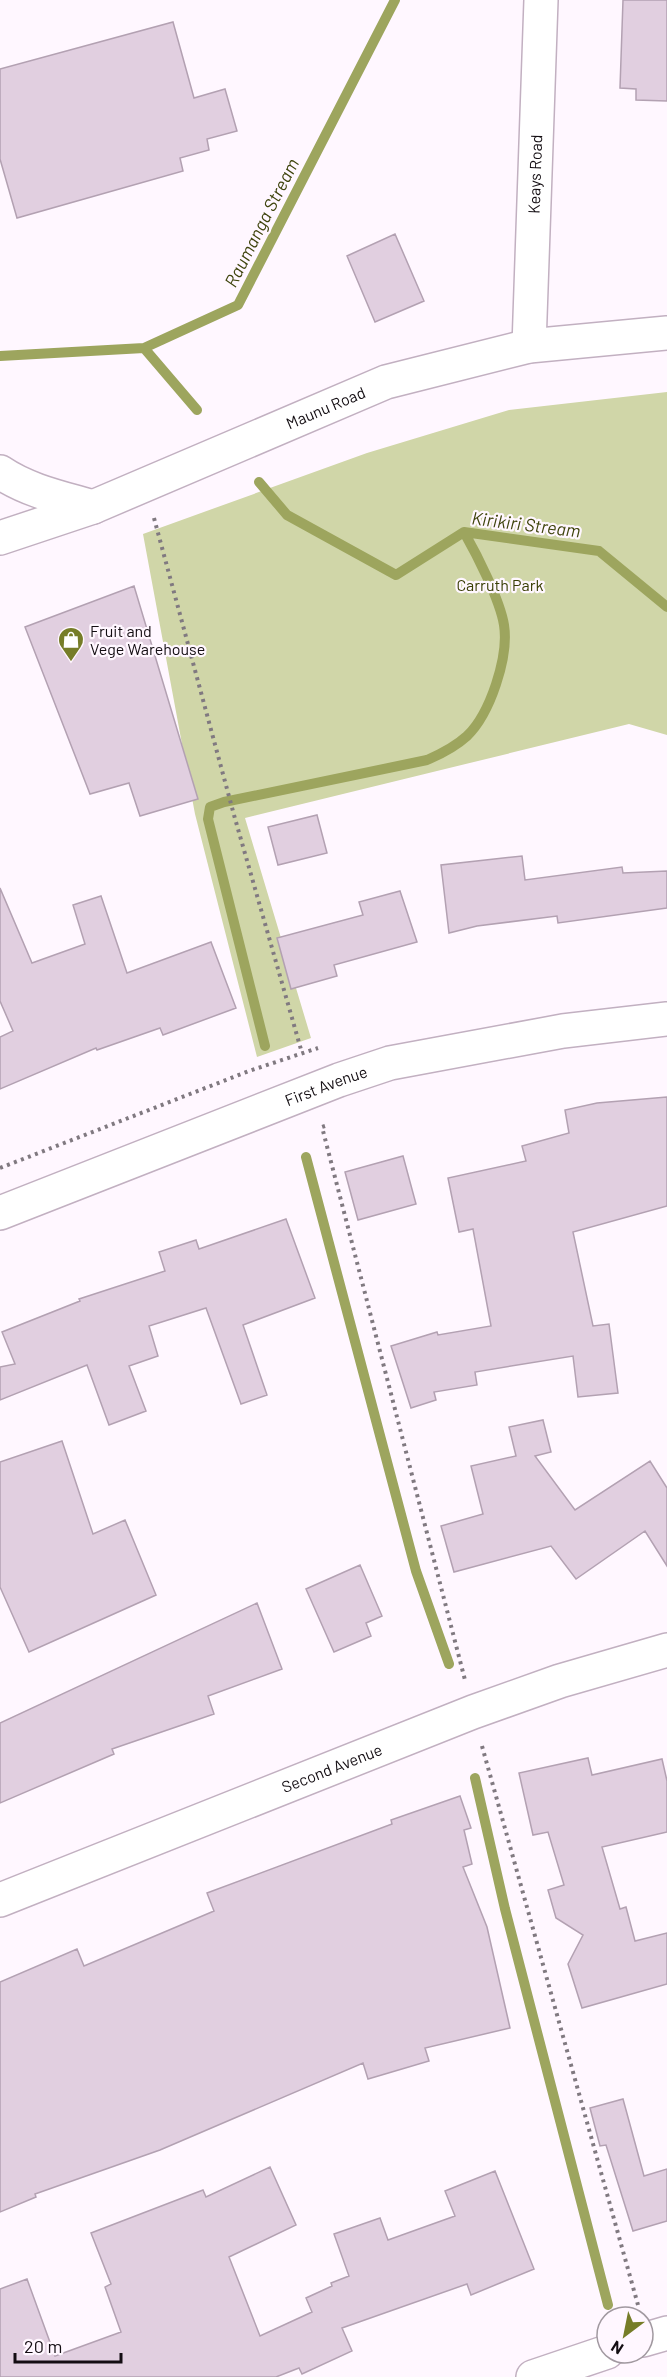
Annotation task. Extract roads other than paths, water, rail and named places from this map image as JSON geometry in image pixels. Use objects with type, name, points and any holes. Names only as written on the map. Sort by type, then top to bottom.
[{"type":"street","name":"Keays Road","points":[[529,346],[541,0]]},
{"type":"street","name":"Maunu Road","points":[[0,537],[93,507],[146,486],[386,382],[529,346],[667,333]]},
{"type":"street","points":[[0,472],[13,481],[93,507]]},
{"type":"street","name":"First Avenue","points":[[0,1213],[390,1063],[563,1031],[667,1018]]},
{"type":"street","name":"Second Avenue","points":[[0,1900],[473,1712],[560,1681],[667,1650]]},
{"type":"street","points":[[533,2377],[595,2356]]},
{"type":"waterway","name":"Raumanga Stream","points":[[0,356],[144,348],[238,305],[395,0]]},
{"type":"waterway","name":"Kirikiri Stream","points":[[144,348],[197,410]]},
{"type":"waterway","name":"Kirikiri Stream","points":[[259,482],[287,515],[396,575],[464,532],[599,551],[667,607]]},
{"type":"waterway","points":[[265,1046],[208,819],[210,807],[224,802],[427,760],[448,750],[467,736],[490,700],[501,668],[505,638],[498,603],[464,532]]},
{"type":"waterway","points":[[306,1157],[416,1571],[449,1664]]},
{"type":"waterway","points":[[475,1778],[505,1909],[608,2305]]},
{"type":"place","name":"Fruit and Vege Warehouse","points":[[71,663]]},
{"type":"park label","name":"Carruth Park","points":[[500,585]]}]
